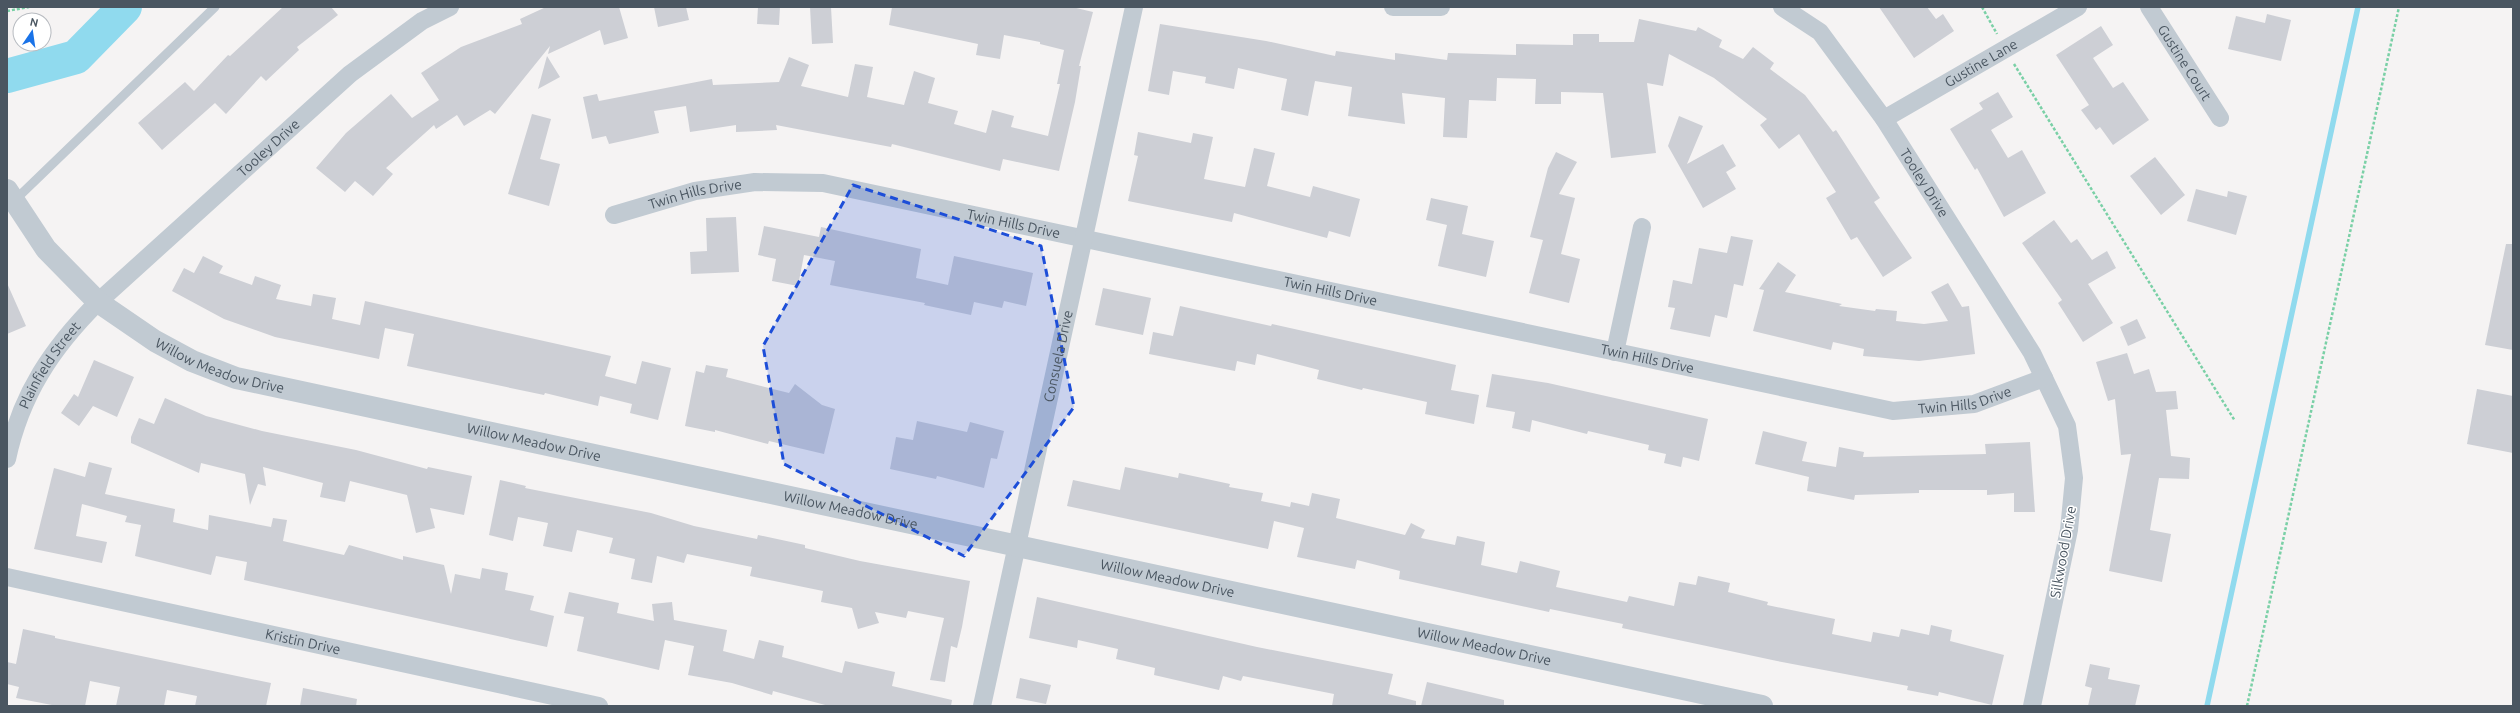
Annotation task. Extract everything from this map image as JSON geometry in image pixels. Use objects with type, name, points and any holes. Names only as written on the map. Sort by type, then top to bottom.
[{"type":"street","name":"Tooley Drive","points":[[98,302],[350,74],[422,21],[450,7]]},
{"type":"street","name":"Consuela Drive","points":[[982,706],[1134,7]]},
{"type":"street","points":[[1393,7],[1441,7]]},
{"type":"street","name":"Tooley Drive","points":[[1782,7],[1820,32],[1884,119],[2032,353],[2044,378]]},
{"type":"street","name":"Gustine Lane","points":[[1884,119],[2078,7]]},
{"type":"street","name":"Gustine Court","points":[[2149,7],[2220,118]]},
{"type":"street","name":"Twin Hills Drive","points":[[614,215],[695,191],[756,182],[823,183],[1893,411],[1974,404],[2044,378]]},
{"type":"street","name":"Willow Meadow Drive","points":[[11,195],[46,249],[98,302],[155,341],[192,361],[236,378],[1762,706]]},
{"type":"street","points":[[1615,352],[1642,227]]},
{"type":"street","name":"Plainfield Street","points":[[7,459],[13,432],[22,409],[46,362],[73,327],[98,302]]},
{"type":"street","name":"Silkwood Drive","points":[[2032,706],[2069,530],[2074,478],[2067,426],[2044,378]]},
{"type":"street","name":"Kristin Drive","points":[[7,577],[599,706]]},
{"type":"lane","points":[[11,195],[215,7]]},
{"type":"path","points":[[7,11],[29,7]]},
{"type":"path","points":[[1982,7],[2005,49],[2235,421]]},
{"type":"path","points":[[2247,706],[2399,7]]},
{"type":"highlighted area","points":[[853,185],[1041,246],[1074,407],[964,556],[784,464],[763,346]]},
{"type":"building","points":[[283,7],[331,7],[338,15],[297,47],[299,50],[266,81],[261,76],[226,114],[215,103],[162,150],[138,123],[185,82],[194,91],[228,55],[230,56]]},
{"type":"building","points":[[546,7],[619,7],[628,38],[604,45],[600,30],[548,54],[550,46],[495,114],[490,110],[464,126],[457,115],[436,129],[434,125],[386,168],[393,174],[373,196],[355,181],[345,192],[316,168],[346,133],[391,94],[412,118],[439,100],[421,73],[461,47],[522,24],[520,19]]},
{"type":"building","points":[[654,7],[686,7],[689,20],[658,27]]},
{"type":"building","points":[[758,7],[780,7],[779,25],[757,24]]},
{"type":"building","points":[[810,7],[831,7],[833,43],[812,44]]},
{"type":"building","points":[[892,7],[1072,7],[1093,12],[1079,66],[1081,66],[1075,102],[1059,171],[1003,159],[1000,171],[892,144],[891,147],[776,125],[777,130],[736,132],[736,125],[690,132],[686,106],[654,111],[659,133],[609,144],[606,136],[592,139],[583,97],[597,94],[599,101],[712,79],[713,85],[779,82],[789,57],[809,65],[801,86],[848,97],[855,64],[873,67],[867,97],[904,105],[914,71],[935,78],[928,103],[958,111],[954,124],[986,133],[992,110],[1014,116],[1011,127],[1048,136],[1060,84],[1057,84],[1064,50],[1040,44],[1040,42],[1004,35],[1000,59],[976,55],[978,44],[889,25]]},
{"type":"building","points":[[1879,7],[1927,7],[1936,19],[1943,14],[1954,31],[1914,58]]},
{"type":"building","points":[[2267,14],[2291,20],[2281,61],[2228,49],[2236,16],[2265,23]]},
{"type":"building","points":[[1639,19],[1696,31],[1698,27],[1722,40],[1719,47],[1743,59],[1753,47],[1774,63],[1770,69],[1805,95],[1833,132],[1836,130],[1880,198],[1874,202],[1912,258],[1883,277],[1857,237],[1851,240],[1826,198],[1836,192],[1799,134],[1779,149],[1760,125],[1767,119],[1714,78],[1669,54],[1663,86],[1647,83],[1656,153],[1611,158],[1603,93],[1561,92],[1561,104],[1535,104],[1536,79],[1497,78],[1496,101],[1469,100],[1467,138],[1443,137],[1445,98],[1402,93],[1405,124],[1348,116],[1352,87],[1315,81],[1308,116],[1281,110],[1287,79],[1238,68],[1234,89],[1205,83],[1206,77],[1173,71],[1169,95],[1148,91],[1160,24],[1266,41],[1335,56],[1336,51],[1395,60],[1395,53],[1447,60],[1448,53],[1516,55],[1516,44],[1573,45],[1573,34],[1599,34],[1599,42],[1634,42]]},
{"type":"building","points":[[2101,26],[2113,45],[2093,58],[2113,88],[2123,82],[2149,120],[2113,145],[2100,127],[2096,130],[2081,110],[2089,105],[2056,55]]},
{"type":"building","points":[[547,56],[560,77],[538,89]]},
{"type":"building","points":[[1998,92],[2013,117],[1991,130],[2008,158],[2022,150],[2046,193],[2004,217],[1977,168],[1975,170],[1950,129],[1983,109],[1979,103]]},
{"type":"building","points":[[532,114],[551,119],[540,159],[560,164],[549,206],[508,194]]},
{"type":"building","points":[[1679,116],[1703,126],[1687,164],[1723,144],[1736,166],[1726,172],[1736,189],[1703,208],[1668,146]]},
{"type":"building","points":[[1138,132],[1191,143],[1193,133],[1213,137],[1204,179],[1245,187],[1254,148],[1275,153],[1267,186],[1310,197],[1313,186],[1360,199],[1350,237],[1329,231],[1327,238],[1234,213],[1232,222],[1128,201],[1138,156],[1134,155]]},
{"type":"building","points":[[1556,152],[1577,162],[1559,194],[1575,198],[1561,254],[1580,259],[1569,303],[1529,293],[1543,240],[1530,237],[1548,168]]},
{"type":"building","points":[[2155,157],[2185,195],[2161,215],[2130,176]]},
{"type":"building","points":[[2196,189],[2227,197],[2228,191],[2247,196],[2236,235],[2187,221]]},
{"type":"building","points":[[1431,198],[1468,206],[1462,234],[1494,241],[1486,277],[1438,266],[1447,225],[1426,220]]},
{"type":"building","points":[[736,217],[739,272],[691,274],[690,252],[707,251],[706,218]]},
{"type":"building","points":[[2054,220],[2071,243],[2077,239],[2092,260],[2107,251],[2116,268],[2088,284],[2113,323],[2083,342],[2058,303],[2062,300],[2022,243]]},
{"type":"building","points":[[764,226],[819,237],[821,227],[921,249],[916,278],[948,285],[954,256],[1033,273],[1026,306],[1004,301],[1002,308],[974,302],[971,315],[924,305],[925,303],[830,285],[835,261],[804,255],[798,286],[772,281],[776,259],[758,255]]},
{"type":"building","points":[[1731,236],[1753,240],[1743,286],[1734,284],[1727,318],[1715,315],[1710,337],[1670,329],[1675,308],[1668,307],[1673,280],[1692,284],[1699,248],[1727,253]]},
{"type":"building","points":[[2506,244],[2513,244],[2513,350],[2485,345]]},
{"type":"building","points":[[203,256],[223,266],[219,273],[252,285],[255,276],[281,285],[276,299],[311,306],[313,294],[336,298],[332,319],[360,325],[365,301],[611,356],[605,376],[636,384],[642,361],[671,368],[658,420],[630,413],[632,404],[600,396],[598,406],[545,393],[544,395],[407,366],[414,334],[385,328],[379,359],[275,337],[224,319],[172,291],[184,268],[194,273]]},
{"type":"building","points":[[1778,262],[1796,275],[1785,292],[1842,304],[1839,306],[1875,311],[1876,309],[1897,311],[1896,321],[1924,324],[1948,321],[1931,292],[1948,283],[1962,307],[1969,306],[1975,354],[1919,361],[1863,356],[1864,349],[1833,342],[1831,350],[1753,331],[1764,290],[1759,289]]},
{"type":"building","points":[[7,283],[26,326],[7,334]]},
{"type":"building","points":[[1103,288],[1151,298],[1143,335],[1095,325]]},
{"type":"building","points":[[1180,306],[1271,326],[1272,324],[1456,365],[1451,390],[1479,395],[1474,424],[1425,414],[1427,402],[1363,388],[1362,390],[1317,379],[1319,370],[1257,354],[1255,365],[1237,361],[1235,371],[1149,354],[1153,332],[1173,336]]},
{"type":"building","points":[[2137,319],[2146,338],[2128,346],[2120,327]]},
{"type":"building","points":[[2127,353],[2134,374],[2149,369],[2156,392],[2176,391],[2178,409],[2166,410],[2171,456],[2190,458],[2189,479],[2159,478],[2150,530],[2171,534],[2162,582],[2109,571],[2131,454],[2121,455],[2115,399],[2108,401],[2096,362]]},
{"type":"building","points":[[94,360],[134,377],[117,417],[93,406],[79,426],[61,413],[74,394],[78,397]]},
{"type":"building","points":[[706,365],[728,369],[726,377],[789,393],[795,384],[822,405],[835,409],[824,454],[769,441],[768,444],[715,430],[715,432],[685,426],[696,371],[704,373]]},
{"type":"building","points":[[1492,374],[1548,383],[1708,419],[1699,461],[1683,457],[1681,467],[1664,463],[1666,454],[1648,450],[1649,445],[1588,431],[1587,434],[1532,420],[1530,432],[1512,428],[1515,412],[1486,407]]},
{"type":"building","points":[[2477,389],[2513,396],[2513,453],[2467,444]]},
{"type":"building","points":[[165,398],[206,416],[262,431],[356,450],[427,469],[428,467],[472,476],[464,515],[430,508],[435,528],[416,533],[407,495],[350,481],[345,502],[320,497],[323,483],[263,467],[266,486],[258,484],[250,505],[245,474],[201,463],[199,473],[131,443],[131,437],[139,418],[154,424]]},
{"type":"building","points":[[917,421],[967,432],[970,422],[1004,431],[997,459],[991,458],[984,488],[937,476],[936,479],[890,469],[896,437],[913,440]]},
{"type":"building","points":[[1763,431],[1807,442],[1802,461],[1836,467],[1839,447],[1864,452],[1863,457],[1986,454],[1985,444],[2030,442],[2035,512],[2014,512],[2014,493],[1987,495],[1987,490],[1919,490],[1919,493],[1855,495],[1854,500],[1807,491],[1809,477],[1755,464]]},
{"type":"building","points":[[89,462],[112,468],[105,494],[175,509],[173,522],[208,530],[209,515],[271,527],[273,518],[287,520],[283,541],[344,555],[349,545],[403,560],[403,556],[444,565],[451,594],[455,574],[480,579],[482,568],[508,573],[505,590],[534,596],[530,610],[554,616],[547,647],[244,580],[247,562],[216,556],[211,575],[135,556],[141,525],[125,522],[127,516],[82,504],[76,536],[107,542],[102,563],[34,549],[54,468],[85,477]]},
{"type":"building","points":[[1125,467],[1178,478],[1179,473],[1230,484],[1229,487],[1263,493],[1261,501],[1290,507],[1291,502],[1309,506],[1312,493],[1340,499],[1336,518],[1405,535],[1411,523],[1425,530],[1421,538],[1455,545],[1457,536],[1485,542],[1481,565],[1517,573],[1520,561],[1560,571],[1556,587],[1627,602],[1629,596],[1674,606],[1679,582],[1696,585],[1698,576],[1730,583],[1728,592],[1768,602],[1767,605],[1835,619],[1832,634],[1871,642],[1873,632],[1899,637],[1901,629],[1929,635],[1931,625],[1952,630],[1950,641],[2004,655],[1992,705],[1939,692],[1938,696],[1907,690],[1908,686],[1777,661],[1622,628],[1623,624],[1550,609],[1549,612],[1399,579],[1400,571],[1357,560],[1355,569],[1297,557],[1304,528],[1274,521],[1268,549],[1067,506],[1073,480],[1120,490]]},
{"type":"building","points":[[500,480],[526,486],[525,488],[651,513],[694,526],[757,539],[758,535],[805,545],[805,548],[860,561],[970,581],[957,648],[951,646],[945,682],[930,680],[944,618],[908,611],[906,618],[875,612],[879,623],[858,629],[852,608],[821,602],[823,591],[750,576],[752,567],[687,554],[684,563],[657,556],[652,583],[631,579],[635,559],[609,553],[613,538],[577,530],[572,552],[543,546],[548,523],[518,517],[513,541],[489,535]]},
{"type":"building","points":[[569,592],[619,603],[617,613],[654,621],[652,604],[672,602],[674,620],[727,630],[723,651],[754,659],[759,640],[784,646],[782,657],[842,673],[845,661],[895,672],[892,686],[952,700],[951,706],[829,706],[773,691],[772,695],[732,683],[688,675],[694,646],[665,640],[659,670],[577,651],[584,617],[564,613]]},
{"type":"building","points":[[1037,597],[1257,647],[1393,674],[1388,694],[1416,701],[1416,706],[1332,706],[1334,694],[1243,676],[1241,681],[1223,676],[1219,690],[1154,675],[1155,668],[1116,659],[1118,649],[1078,640],[1077,648],[1029,638]]},
{"type":"building","points":[[23,629],[55,636],[55,638],[271,683],[266,706],[195,706],[197,696],[167,690],[164,706],[116,706],[120,687],[90,681],[85,706],[57,706],[16,698],[19,687],[7,684],[7,662],[16,664]]},
{"type":"building","points":[[2090,664],[2110,668],[2108,679],[2140,685],[2135,706],[2088,706],[2092,688],[2085,686]]},
{"type":"building","points":[[1020,678],[1051,685],[1046,704],[1016,698]]},
{"type":"building","points":[[1427,682],[1504,700],[1504,706],[1421,706]]},
{"type":"building","points":[[303,688],[357,699],[356,706],[300,706]]},
{"type":"waterway","points":[[7,76],[76,57],[125,7]]},
{"type":"waterway","points":[[2207,706],[2358,7]]}]
